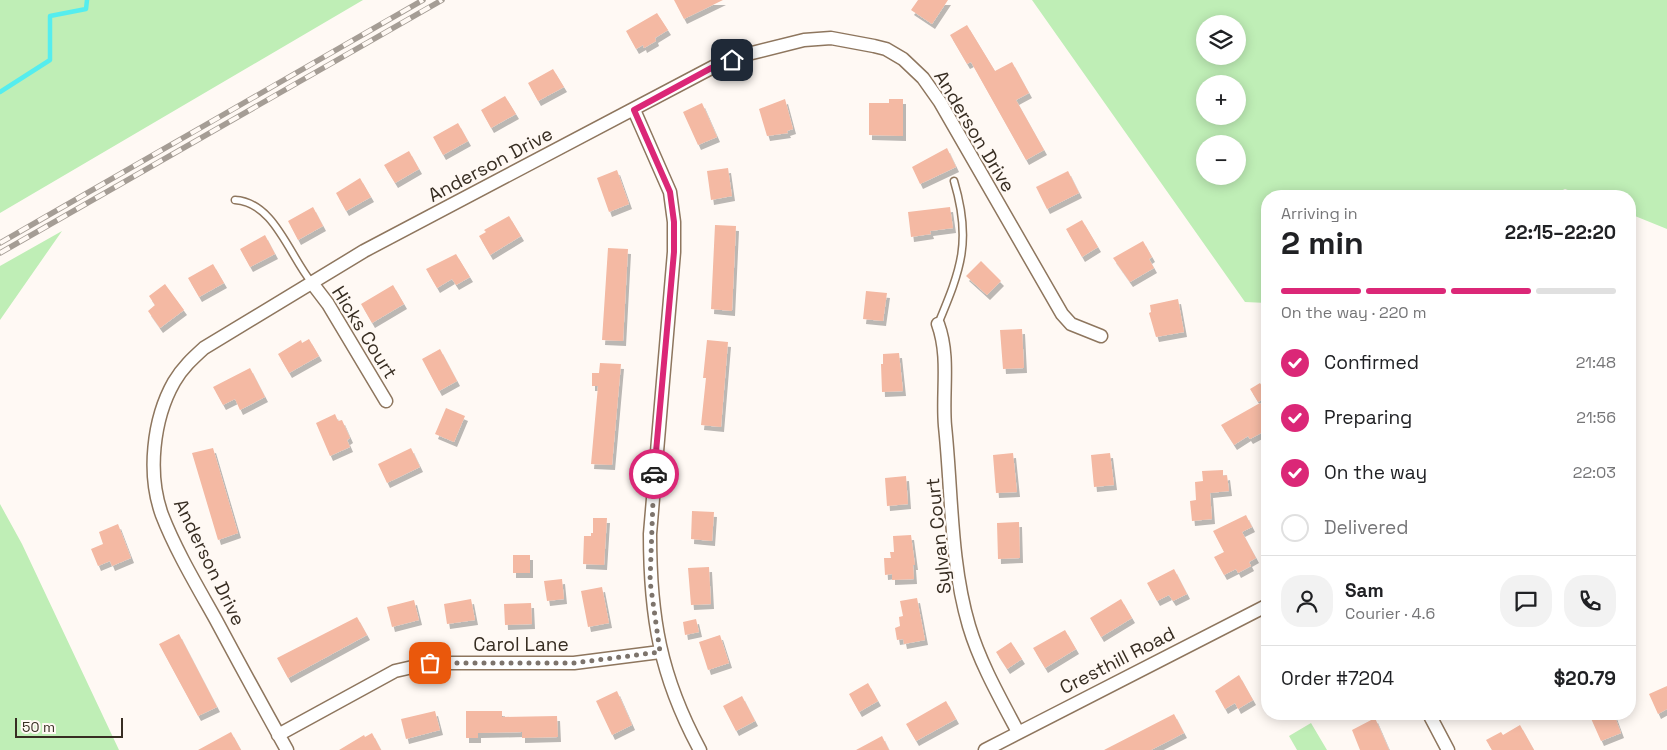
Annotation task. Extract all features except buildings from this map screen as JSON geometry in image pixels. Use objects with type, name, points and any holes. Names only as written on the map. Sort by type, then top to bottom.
[{"type":"street","name":"Anderson Drive","points":[[287,750],[204,598],[162,514],[156,489],[156,440],[166,396],[188,362],[222,336],[364,252],[715,66],[784,44],[831,38],[886,49],[914,68],[940,102],[1062,314],[1071,324],[1101,336]]},
{"type":"street","points":[[634,110],[670,192],[674,222],[674,252],[650,534],[650,581],[660,652],[673,692],[700,750]]},
{"type":"street","name":"Hicks Court","points":[[312,283],[328,304],[386,401]]},
{"type":"street","name":"Sylvan Court","points":[[938,324],[945,350],[945,424],[960,590],[969,626],[981,660],[1018,732]]},
{"type":"street","name":"Cresthill Road","points":[[985,750],[1261,609]]},
{"type":"street","name":"Carol Lane","points":[[278,734],[395,671],[414,665],[430,663],[574,663],[660,652]]},
{"type":"street","points":[[1432,720],[1448,750]]},
{"type":"lane","points":[[938,324],[955,285],[961,264],[964,238],[961,203],[954,182]]},
{"type":"lane","points":[[235,200],[251,203],[262,209],[270,218],[298,266],[312,283]]},
{"type":"green space","points":[[0,0],[363,0],[0,213]]},
{"type":"green space","points":[[1032,0],[1667,0],[1667,229],[1636,216],[1636,190],[1261,190],[1261,303],[1245,302]]},
{"type":"green space","points":[[62,231],[0,320],[0,266]]},
{"type":"green space","points":[[0,504],[22,544],[119,750],[0,750]]},
{"type":"green space","points":[[1311,723],[1327,750],[1297,750],[1289,736]]},
{"type":"waterway","points":[[0,92],[50,60],[50,16],[86,9],[87,0]]},
{"type":"railway","points":[[0,243],[423,0]]},
{"type":"railway","points":[[0,253],[442,0]]},
{"type":"way so far","points":[[430,663],[535,665],[574,663],[660,652],[654,623],[650,581],[650,534],[654,474]]},
{"type":"route","points":[[654,474],[674,252],[674,222],[670,192],[634,110],[715,66],[732,60]]}]
